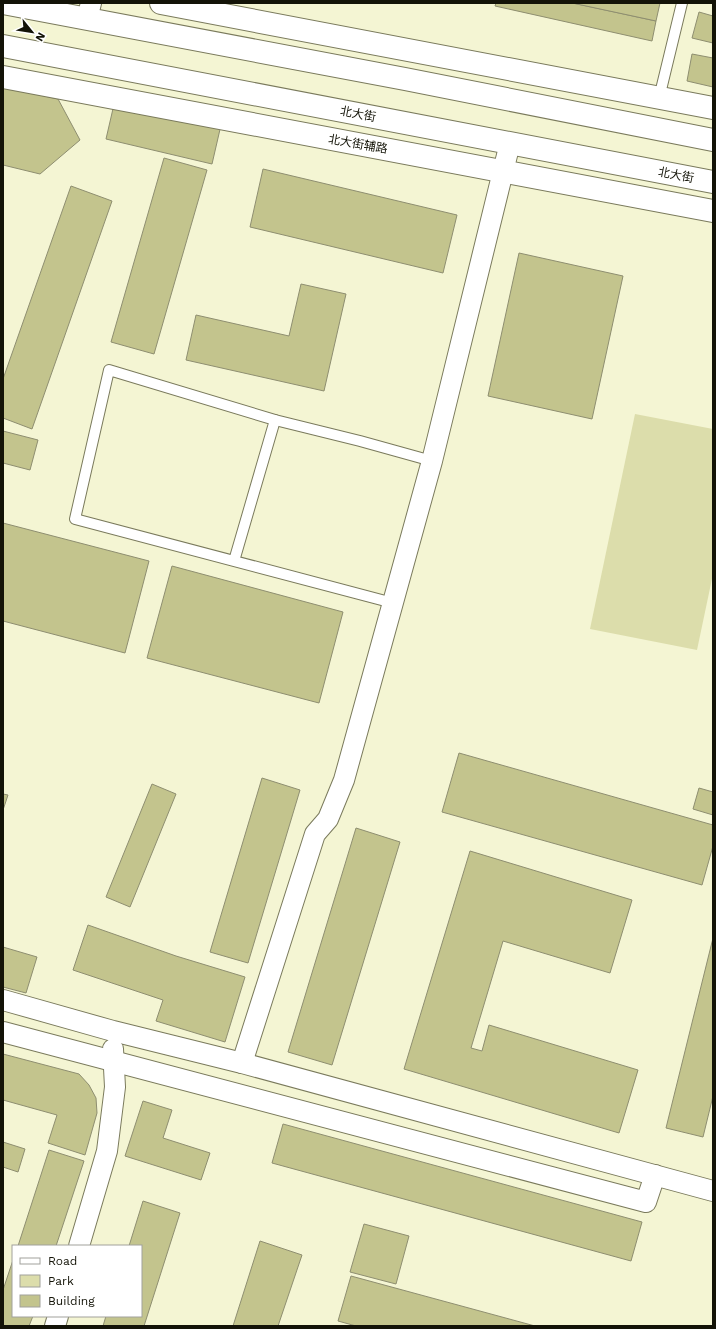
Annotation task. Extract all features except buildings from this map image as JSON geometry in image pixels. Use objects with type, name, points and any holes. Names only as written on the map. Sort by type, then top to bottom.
[{"type":"main road","points":[[161,3],[713,108]]},
{"type":"main road","points":[[3,4],[89,11],[405,79],[713,140]]},
{"type":"main road","name":"北大街","points":[[3,46],[713,182]]},
{"type":"main road","name":"北大街辅路","points":[[3,77],[503,170],[713,211]]},
{"type":"street","points":[[242,1063],[315,834],[328,819],[344,780],[432,461],[510,143]]},
{"type":"street","points":[[3,1000],[113,1031],[242,1063],[713,1191]]},
{"type":"street","points":[[79,1245],[107,1151],[115,1087],[113,1031]]},
{"type":"street","points":[[3,1032],[646,1202],[655,1175]]},
{"type":"lane","points":[[659,98],[682,3]]},
{"type":"lane","points":[[393,602],[75,519],[109,370],[275,420],[432,461]]},
{"type":"lane","points":[[234,561],[275,420]]},
{"type":"green space","points":[[635,414],[713,429],[713,574],[697,650],[590,629]]}]
